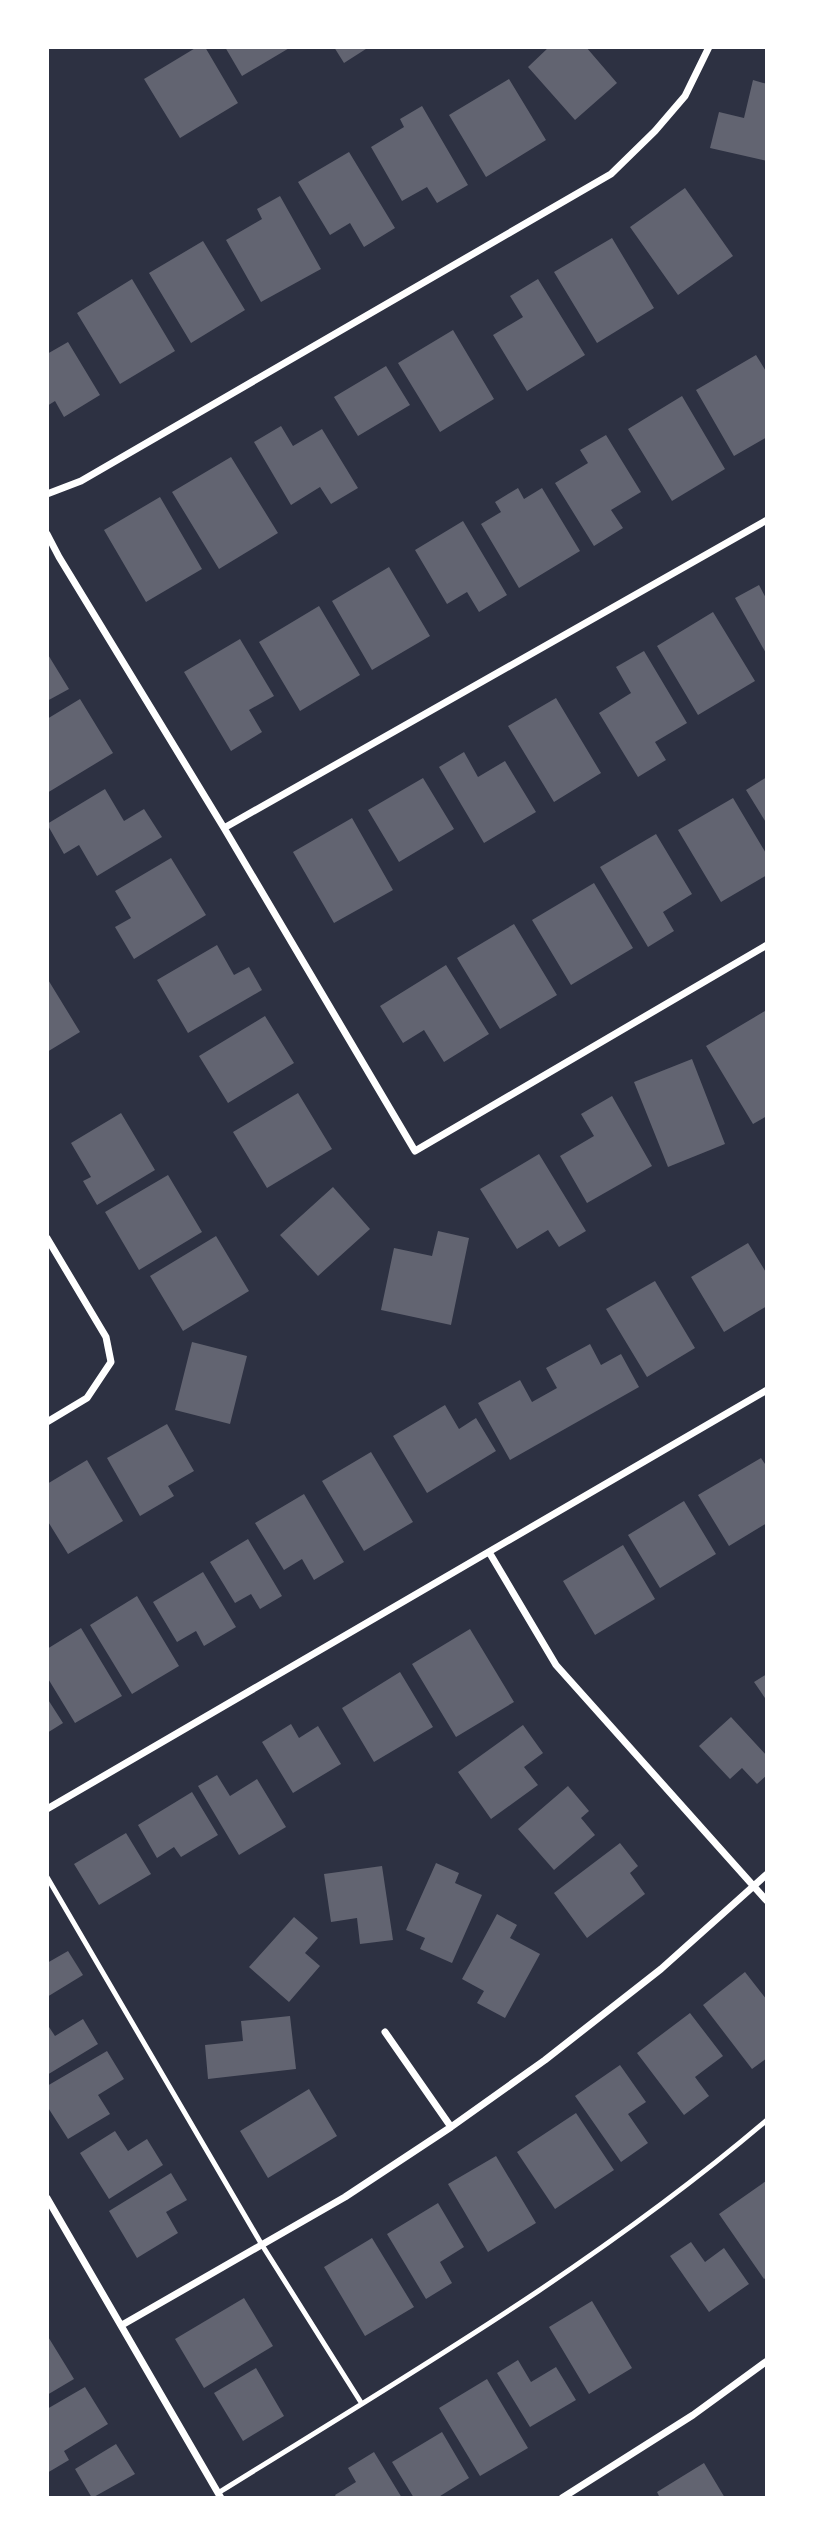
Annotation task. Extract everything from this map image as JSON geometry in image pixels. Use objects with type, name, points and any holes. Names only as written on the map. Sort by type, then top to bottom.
[{"type":"street","points":[[47,494],[81,481],[611,174],[655,131],[685,96],[709,47]]},
{"type":"street","points":[[224,828],[767,520]]},
{"type":"street","points":[[47,534],[58,557],[224,828],[415,1151],[767,945]]},
{"type":"street","points":[[47,1238],[106,1338],[111,1362],[87,1398],[47,1422]]},
{"type":"street","points":[[47,1809],[767,1390]]},
{"type":"street","points":[[489,1552],[556,1665],[767,1901]]},
{"type":"street","points":[[122,2325],[345,2197],[451,2127],[545,2060],[661,1969],[767,1874]]},
{"type":"street","points":[[385,2032],[451,2127]]},
{"type":"street","points":[[47,2198],[220,2495]]},
{"type":"street","points":[[562,2498],[693,2415],[767,2361]]},
{"type":"lane","points":[[47,1877],[262,2245],[362,2404]]},
{"type":"lane","points":[[220,2495],[513,2310],[714,2165],[767,2120]]},
{"type":"building","points":[[197,47],[205,47],[238,103],[180,138],[144,79]]},
{"type":"building","points":[[225,47],[291,47],[242,76]]},
{"type":"building","points":[[334,47],[369,47],[344,63]]},
{"type":"building","points":[[549,47],[586,47],[617,83],[575,120],[528,67]]},
{"type":"building","points":[[509,79],[546,140],[486,177],[449,115]]},
{"type":"building","points":[[753,80],[767,84],[767,161],[710,148],[719,112],[744,118]]},
{"type":"building","points":[[422,106],[468,185],[437,203],[427,187],[402,201],[371,147],[404,127],[400,119]]},
{"type":"building","points":[[349,152],[395,228],[364,247],[350,223],[330,235],[298,182]]},
{"type":"building","points":[[685,188],[733,256],[678,295],[630,227]]},
{"type":"building","points":[[280,196],[321,269],[261,302],[226,240],[262,219],[257,209]]},
{"type":"building","points":[[612,238],[654,308],[597,343],[554,272]]},
{"type":"building","points":[[203,241],[245,310],[191,343],[149,273]]},
{"type":"building","points":[[132,279],[175,351],[120,384],[77,313]]},
{"type":"building","points":[[538,279],[585,355],[527,391],[493,335],[523,317],[510,296]]},
{"type":"building","points":[[453,330],[494,399],[440,432],[398,363]]},
{"type":"building","points":[[68,342],[100,395],[64,417],[55,401],[47,406],[47,354]]},
{"type":"building","points":[[756,355],[767,373],[767,437],[734,456],[696,390]]},
{"type":"building","points":[[386,366],[410,405],[358,436],[334,397]]},
{"type":"building","points":[[682,396],[725,469],[672,501],[628,429]]},
{"type":"building","points":[[281,426],[293,446],[322,429],[358,488],[331,504],[320,487],[291,505],[254,442]]},
{"type":"building","points":[[606,435],[641,492],[611,510],[623,528],[594,546],[555,483],[588,463],[580,450]]},
{"type":"building","points":[[231,457],[278,533],[219,569],[172,492]]},
{"type":"building","points":[[518,488],[524,499],[542,488],[580,551],[519,588],[481,524],[501,512],[495,502]]},
{"type":"building","points":[[160,497],[202,569],[146,602],[104,530]]},
{"type":"building","points":[[463,521],[507,595],[479,612],[467,592],[447,604],[415,550]]},
{"type":"building","points":[[389,567],[430,636],[372,670],[332,601]]},
{"type":"building","points":[[759,585],[767,600],[767,655],[735,598]]},
{"type":"building","points":[[319,606],[360,675],[300,711],[259,642]]},
{"type":"building","points":[[713,612],[755,681],[698,715],[657,646]]},
{"type":"building","points":[[240,639],[274,696],[249,710],[262,732],[231,751],[184,672]]},
{"type":"building","points":[[644,651],[687,723],[655,742],[666,760],[638,777],[599,713],[631,693],[616,667]]},
{"type":"building","points":[[47,653],[69,689],[47,701]]},
{"type":"building","points":[[556,698],[601,773],[554,802],[508,726]]},
{"type":"building","points":[[80,699],[113,753],[47,793],[47,719]]},
{"type":"building","points":[[464,752],[478,777],[505,761],[536,812],[484,843],[439,767]]},
{"type":"building","points":[[767,777],[767,824],[746,790]]},
{"type":"building","points":[[423,778],[454,829],[399,862],[368,810]]},
{"type":"building","points":[[105,789],[124,821],[144,809],[162,837],[97,876],[79,845],[64,854],[47,824]]},
{"type":"building","points":[[733,798],[767,855],[767,875],[721,902],[678,830]]},
{"type":"building","points":[[352,818],[393,890],[334,923],[293,852]]},
{"type":"building","points":[[656,834],[692,894],[663,912],[674,931],[648,947],[600,867]]},
{"type":"building","points":[[171,858],[206,915],[134,959],[115,927],[131,918],[115,891]]},
{"type":"building","points":[[594,883],[633,948],[571,985],[532,920]]},
{"type":"building","points":[[514,924],[557,995],[500,1029],[457,958]]},
{"type":"building","points":[[217,945],[234,975],[249,967],[262,990],[188,1033],[157,980]]},
{"type":"building","points":[[446,965],[489,1034],[444,1062],[424,1030],[403,1043],[380,1006]]},
{"type":"building","points":[[47,978],[80,1032],[47,1052]]},
{"type":"building","points":[[765,1011],[767,1116],[753,1124],[706,1046]]},
{"type":"building","points":[[265,1016],[294,1063],[228,1103],[199,1056]]},
{"type":"building","points":[[692,1059],[725,1144],[668,1167],[634,1082]]},
{"type":"building","points":[[298,1093],[332,1149],[267,1188],[233,1132]]},
{"type":"building","points":[[612,1096],[652,1166],[587,1203],[560,1156],[594,1136],[581,1114]]},
{"type":"building","points":[[121,1113],[155,1170],[97,1205],[83,1181],[91,1177],[71,1143]]},
{"type":"building","points":[[539,1154],[586,1231],[559,1247],[548,1230],[517,1249],[480,1189]]},
{"type":"building","points":[[168,1175],[202,1232],[139,1270],[105,1212]]},
{"type":"building","points":[[333,1187],[370,1229],[318,1276],[280,1235]]},
{"type":"building","points":[[438,1231],[469,1238],[451,1325],[381,1310],[394,1248],[432,1256]]},
{"type":"building","points":[[216,1236],[249,1291],[183,1331],[150,1276]]},
{"type":"building","points":[[748,1243],[767,1274],[767,1306],[724,1332],[691,1277]]},
{"type":"building","points":[[655,1281],[695,1348],[647,1377],[606,1309]]},
{"type":"building","points":[[192,1342],[247,1356],[230,1424],[175,1410]]},
{"type":"building","points":[[590,1344],[601,1365],[621,1354],[639,1387],[510,1460],[478,1403],[520,1380],[532,1402],[557,1388],[546,1368]]},
{"type":"building","points":[[445,1405],[459,1429],[476,1418],[496,1451],[427,1493],[393,1436]]},
{"type":"building","points":[[167,1424],[194,1471],[168,1486],[174,1496],[140,1516],[107,1458]]},
{"type":"building","points":[[371,1452],[413,1522],[364,1551],[322,1481]]},
{"type":"building","points":[[761,1458],[767,1467],[767,1523],[729,1546],[698,1495]]},
{"type":"building","points":[[87,1460],[123,1521],[68,1554],[47,1520],[47,1484]]},
{"type":"building","points":[[304,1494],[344,1562],[314,1580],[302,1559],[284,1570],[255,1523]]},
{"type":"building","points":[[684,1501],[716,1554],[660,1588],[628,1535]]},
{"type":"building","points":[[248,1539],[282,1596],[260,1609],[251,1594],[235,1603],[210,1562]]},
{"type":"building","points":[[623,1545],[655,1599],[595,1635],[563,1581]]},
{"type":"building","points":[[203,1572],[236,1627],[204,1646],[196,1631],[177,1642],[153,1602]]},
{"type":"building","points":[[137,1596],[179,1666],[132,1694],[90,1625]]},
{"type":"building","points":[[81,1628],[122,1696],[75,1723],[47,1677],[47,1649]]},
{"type":"building","points":[[470,1629],[514,1702],[456,1737],[412,1664]]},
{"type":"building","points":[[400,1672],[433,1727],[374,1762],[342,1708]]},
{"type":"building","points":[[767,1674],[767,1701],[754,1682]]},
{"type":"building","points":[[47,1698],[63,1723],[47,1733]]},
{"type":"building","points":[[731,1717],[767,1756],[767,1775],[757,1784],[742,1768],[730,1779],[699,1746]]},
{"type":"building","points":[[291,1724],[299,1738],[318,1726],[341,1764],[293,1793],[262,1742]]},
{"type":"building","points":[[523,1725],[543,1753],[524,1767],[538,1785],[491,1819],[458,1772]]},
{"type":"building","points":[[217,1775],[230,1796],[257,1779],[286,1827],[239,1855],[198,1786]]},
{"type":"building","points":[[568,1786],[589,1811],[581,1818],[595,1835],[554,1870],[518,1829]]},
{"type":"building","points":[[192,1792],[218,1835],[181,1857],[174,1847],[157,1858],[138,1825]]},
{"type":"building","points":[[126,1833],[151,1874],[99,1905],[74,1864]]},
{"type":"building","points":[[620,1843],[638,1866],[630,1873],[645,1894],[587,1938],[554,1893]]},
{"type":"building","points":[[436,1863],[459,1873],[455,1883],[482,1895],[452,1963],[420,1949],[425,1938],[406,1930]]},
{"type":"building","points":[[382,1866],[393,1940],[360,1944],[357,1918],[331,1922],[324,1874]]},
{"type":"building","points":[[497,1914],[517,1925],[510,1938],[540,1954],[505,2018],[477,2003],[484,1991],[462,1979]]},
{"type":"building","points":[[294,1917],[318,1938],[305,1953],[320,1966],[289,2002],[249,1967]]},
{"type":"building","points":[[68,1951],[83,1975],[47,1997],[47,1963]]},
{"type":"building","points":[[745,1972],[767,2000],[767,2058],[752,2069],[703,2005]]},
{"type":"building","points":[[690,2013],[723,2056],[695,2077],[709,2096],[684,2115],[637,2053]]},
{"type":"building","points":[[290,2016],[296,2069],[208,2079],[205,2045],[243,2041],[241,2021]]},
{"type":"building","points":[[83,2019],[98,2044],[47,2075],[47,2024],[55,2036]]},
{"type":"building","points":[[107,2051],[124,2079],[98,2095],[110,2114],[68,2139],[47,2106],[47,2086]]},
{"type":"building","points":[[620,2065],[646,2102],[628,2114],[648,2143],[621,2162],[575,2096]]},
{"type":"building","points":[[309,2089],[337,2136],[268,2178],[240,2131]]},
{"type":"building","points":[[576,2113],[614,2170],[555,2209],[517,2152]]},
{"type":"building","points":[[115,2131],[128,2151],[147,2139],[163,2165],[109,2199],[80,2153]]},
{"type":"building","points":[[496,2156],[536,2223],[488,2252],[448,2184]]},
{"type":"building","points":[[171,2173],[187,2200],[166,2212],[178,2233],[137,2258],[109,2211]]},
{"type":"building","points":[[766,2181],[767,2277],[764,2279],[719,2214]]},
{"type":"building","points":[[438,2203],[464,2247],[440,2262],[452,2283],[426,2299],[387,2234]]},
{"type":"building","points":[[372,2238],[414,2307],[365,2336],[324,2267]]},
{"type":"building","points":[[691,2242],[705,2262],[724,2248],[749,2284],[709,2312],[670,2256]]},
{"type":"building","points":[[244,2298],[273,2346],[204,2388],[175,2339]]},
{"type":"building","points":[[592,2301],[632,2368],[589,2394],[549,2327]]},
{"type":"building","points":[[47,2335],[74,2379],[47,2395]]},
{"type":"building","points":[[518,2360],[531,2382],[556,2367],[576,2400],[530,2427],[497,2373]]},
{"type":"building","points":[[256,2368],[284,2416],[243,2441],[214,2393]]},
{"type":"building","points":[[487,2379],[528,2448],[480,2476],[439,2408]]},
{"type":"building","points":[[85,2387],[108,2424],[64,2451],[69,2460],[47,2473],[47,2409]]},
{"type":"building","points":[[442,2432],[469,2478],[437,2498],[414,2498],[392,2462]]},
{"type":"building","points":[[116,2444],[135,2474],[92,2498],[75,2469]]},
{"type":"building","points":[[374,2452],[402,2498],[337,2498],[335,2495],[356,2482],[348,2468]]},
{"type":"building","points":[[704,2463],[725,2498],[660,2498],[657,2492]]}]
